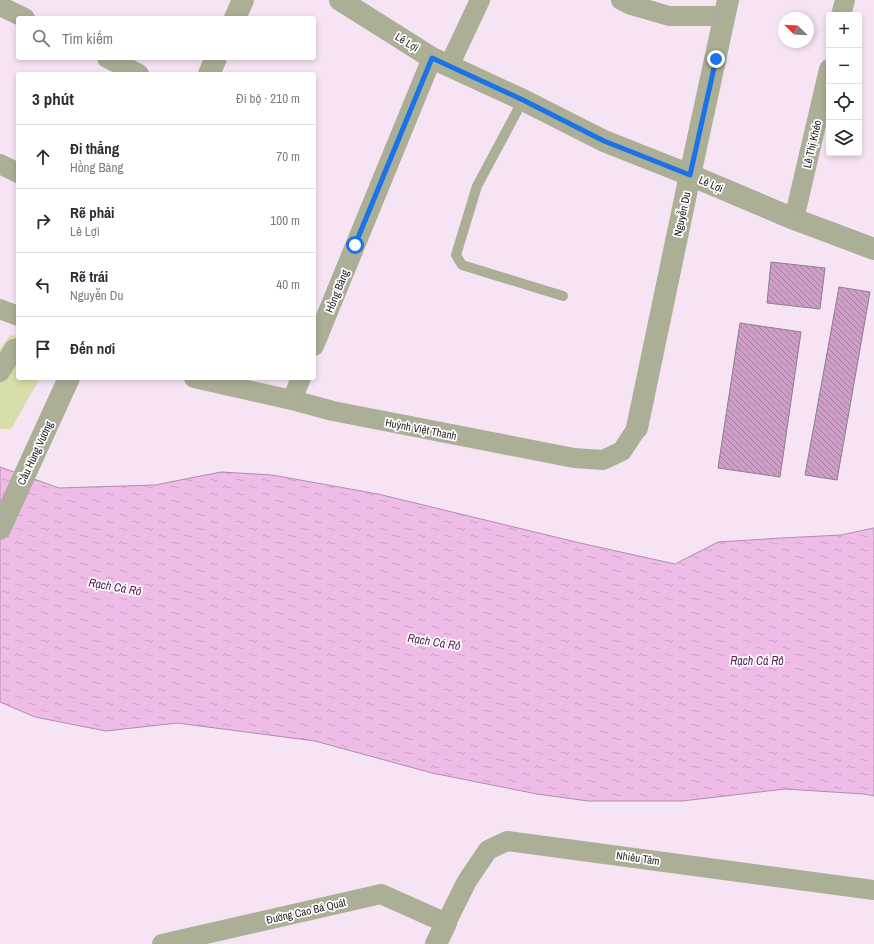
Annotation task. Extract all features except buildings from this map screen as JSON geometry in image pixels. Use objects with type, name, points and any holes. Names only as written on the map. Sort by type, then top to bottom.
[{"type":"street","points":[[236,16],[243,0]]},
{"type":"street","name":"Lê Lợi","points":[[340,0],[440,62],[523,100],[604,141],[690,175],[794,219],[874,249]]},
{"type":"street","name":"Hồng Bàng","points":[[316,341],[440,62],[480,0]]},
{"type":"street","points":[[621,0],[631,5],[669,16],[727,8]]},
{"type":"street","points":[[842,12],[845,0]]},
{"type":"street","points":[[0,6],[21,16]]},
{"type":"street","name":"Nguyễn Du","points":[[637,428],[727,8]]},
{"type":"street","points":[[111,60],[136,72]]},
{"type":"street","points":[[209,72],[215,60]]},
{"type":"street","name":"Lê Thị Khéo","points":[[794,219],[826,82]]},
{"type":"street","points":[[0,164],[16,172]]},
{"type":"street","points":[[0,309],[16,315]]},
{"type":"street","points":[[0,372],[14,349],[16,348]]},
{"type":"street","name":"Cầu Hùng Vương","points":[[0,529],[68,380]]},
{"type":"street","name":"Huỳnh Việt Thanh","points":[[203,380],[292,400],[333,412],[574,458],[603,460],[622,451],[637,428]]},
{"type":"street","points":[[292,400],[300,380]]},
{"type":"street","name":"Nhiêu Tâm","points":[[446,924],[467,881],[488,850],[507,841],[874,890]]},
{"type":"street","name":"Đường Cao Bá Quát","points":[[162,944],[381,894],[446,924]]},
{"type":"street","points":[[436,944],[446,924]]},
{"type":"lane","points":[[523,100],[477,186],[456,255],[462,265],[563,296]]},
{"type":"green space","points":[[10,335],[16,336],[16,380],[39,380],[11,429],[0,429],[0,349]]},
{"type":"water","name":"Rạch Cá Rô","points":[[0,467],[59,488],[155,485],[221,472],[272,475],[378,494],[580,543],[675,564],[718,542],[841,535],[874,528],[874,796],[864,794],[785,789],[682,801],[588,801],[537,794],[432,773],[315,741],[177,723],[106,731],[35,717],[0,702]]},
{"type":"route","points":[[355,245],[432,58],[523,100],[604,141],[690,175],[716,59]]}]
